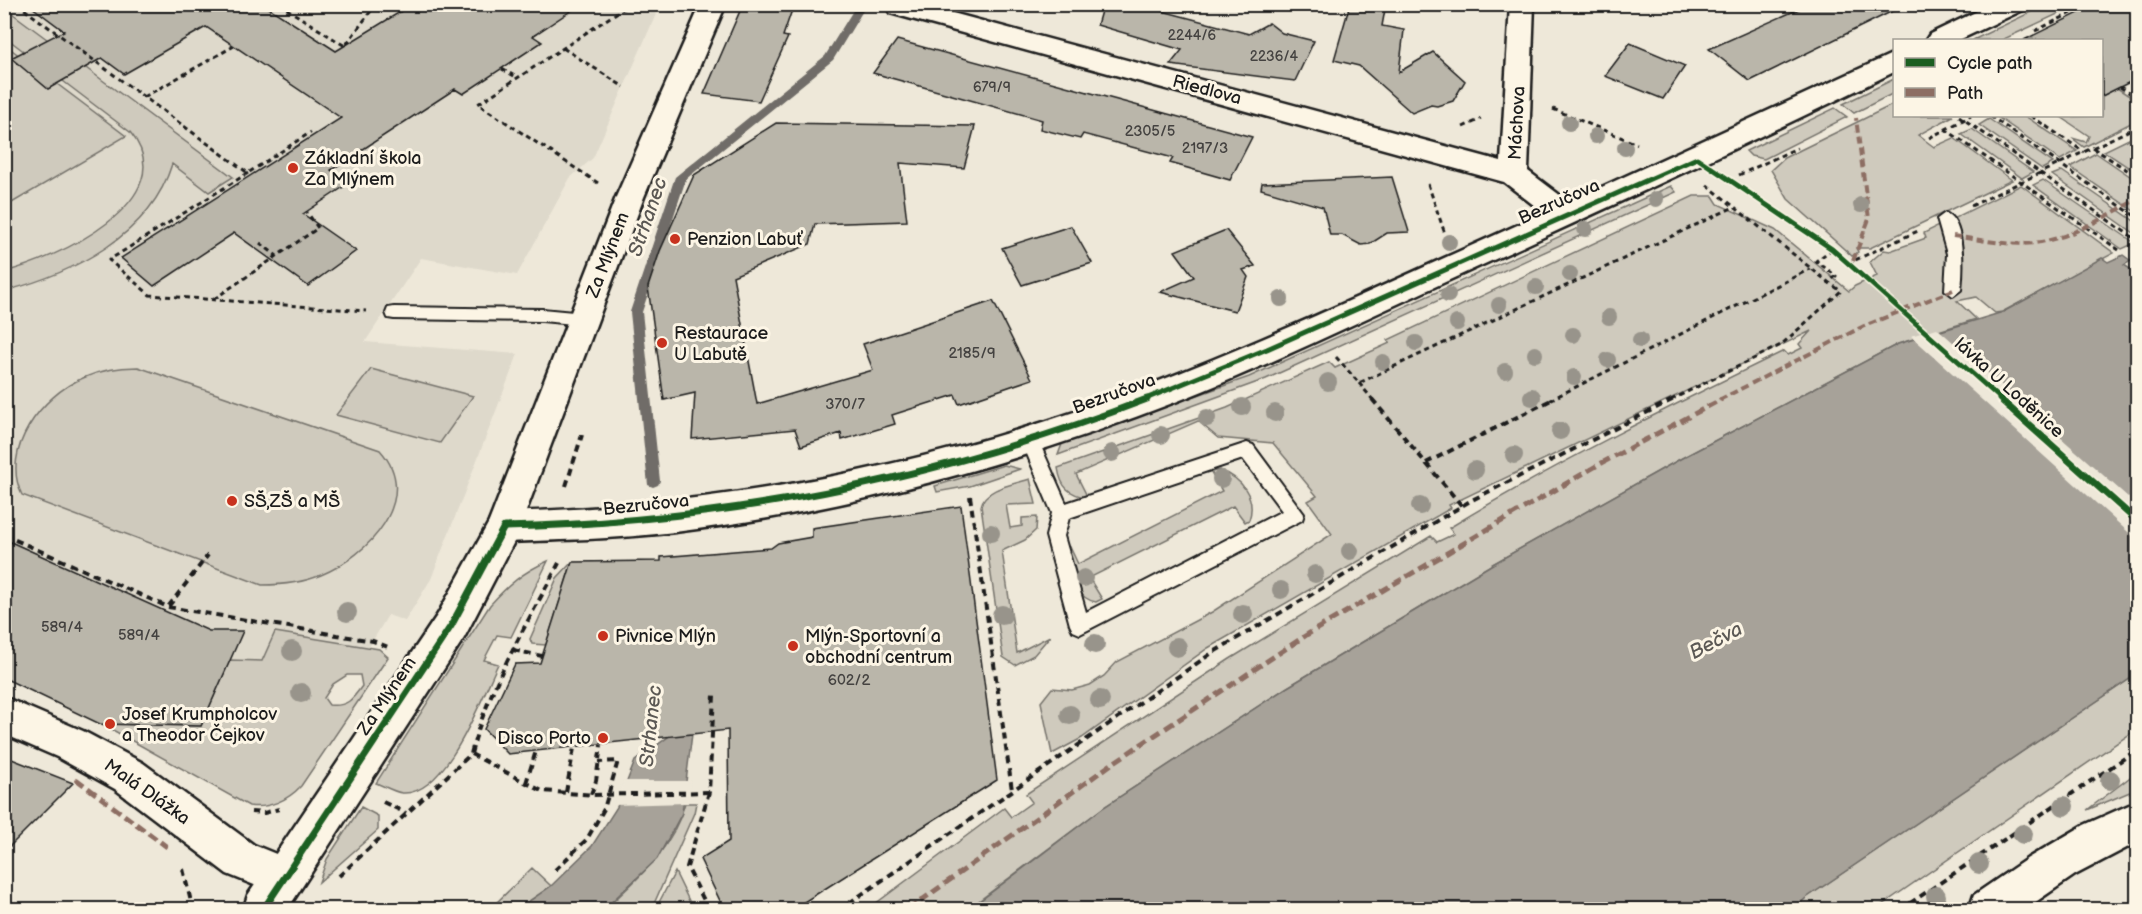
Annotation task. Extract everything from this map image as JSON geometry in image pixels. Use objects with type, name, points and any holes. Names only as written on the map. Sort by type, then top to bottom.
[{"type":"street","name":"Za Mlýnem","points":[[277,899],[430,660],[469,594],[504,527],[630,197],[714,4]]},
{"type":"street","name":"Máchova","points":[[1522,4],[1514,175],[1568,215]]},
{"type":"street","points":[[1941,39],[2014,4]]},
{"type":"street","name":"Riedlova","points":[[899,7],[1514,175]]},
{"type":"street","name":"Bezručova","points":[[504,527],[571,527],[648,521],[803,496],[934,467],[1030,440],[1097,417],[1220,369],[1696,158],[1893,62]]},
{"type":"street","name":"Malá Dlážka","points":[[4,715],[70,744],[129,776],[241,860],[277,899]]},
{"type":"street","points":[[1989,909],[2032,877],[2099,837],[2138,821]]},
{"type":"lane","points":[[1945,219],[1953,236],[1957,253],[1953,290]]},
{"type":"lane","points":[[394,313],[542,315],[584,319]]},
{"type":"lane","points":[[1030,440],[1062,513],[1055,536],[1080,625],[1295,514],[1247,450],[1062,513]]},
{"type":"path","points":[[17,4],[248,173]]},
{"type":"path","points":[[279,4],[345,46],[376,4]]},
{"type":"path","points":[[599,183],[478,104],[630,4]]},
{"type":"path","points":[[2026,35],[2090,4]]},
{"type":"path","points":[[144,98],[234,46]]},
{"type":"path","points":[[563,48],[624,87]]},
{"type":"path","points":[[501,69],[518,78]]},
{"type":"path","points":[[2120,87],[2138,98]]},
{"type":"path","points":[[1961,117],[2138,241]]},
{"type":"path","points":[[1929,138],[1969,117]]},
{"type":"path","points":[[1991,117],[2138,218]]},
{"type":"path","points":[[2032,117],[2084,152]]},
{"type":"path","points":[[1853,269],[1853,261],[2138,126]]},
{"type":"path","points":[[1945,129],[2119,250]]},
{"type":"path","points":[[311,132],[109,260],[150,295],[394,313]]},
{"type":"path","points":[[2093,147],[2138,177]]},
{"type":"path","points":[[839,909],[1212,653],[1462,506],[1781,345],[1841,291],[1810,269],[1707,185]]},
{"type":"path","points":[[1359,383],[1734,207]]},
{"type":"path","points":[[213,299],[318,228],[306,212]]},
{"type":"path","points":[[260,243],[277,256]]},
{"type":"path","points":[[1822,243],[1838,255]]},
{"type":"path","points":[[1828,282],[1836,276],[1815,261],[1832,249]]},
{"type":"path","points":[[1844,261],[1853,269]]},
{"type":"path","points":[[1426,463],[1810,269]]},
{"type":"path","points":[[1334,355],[1462,506]]},
{"type":"path","points":[[566,486],[577,488]]},
{"type":"path","points":[[970,496],[1012,790]]},
{"type":"path","points":[[338,878],[471,754],[478,726],[513,650],[554,568],[560,561],[571,527]]},
{"type":"path","points":[[4,535],[168,607],[373,641]]},
{"type":"path","points":[[168,607],[208,555]]},
{"type":"path","points":[[513,650],[542,656]]},
{"type":"path","points":[[709,909],[687,867],[710,792],[714,695]]},
{"type":"path","points":[[593,794],[601,745]]},
{"type":"path","points":[[566,792],[574,748]]},
{"type":"path","points":[[1900,909],[2138,749]]},
{"type":"path","points":[[526,783],[536,751]]},
{"type":"path","points":[[471,754],[542,791],[593,794],[710,792]]},
{"type":"path","points":[[555,870],[587,839],[604,809],[618,761],[599,762]]},
{"type":"path","points":[[379,800],[406,813]]},
{"type":"path","points":[[177,860],[182,867],[193,909]]},
{"type":"shaded area","points":[[2048,4],[2077,5],[2004,39],[1975,39]]},
{"type":"shaded area","points":[[4,5],[660,5],[593,158],[570,178],[517,275],[421,258],[365,342],[518,354],[431,579],[405,621],[388,615],[369,647],[272,638],[262,661],[201,726],[102,724],[5,678]]},
{"type":"shaded area","points":[[5,8],[233,177],[209,192],[172,164],[161,189],[146,212],[106,248],[57,274],[5,291],[4,272],[53,255],[81,240],[107,223],[128,203],[141,181],[143,157],[130,132],[5,37]]},
{"type":"shaded area","points":[[4,44],[126,136],[5,207],[4,207]]},
{"type":"shaded area","points":[[1893,79],[1893,94],[1854,113],[1843,104]]},
{"type":"shaded area","points":[[2117,88],[2137,101],[2137,120],[2084,147],[2072,138],[2086,142],[2089,136],[2061,117],[2103,117],[2103,95]]},
{"type":"shaded area","points":[[1893,104],[1893,117],[1951,117],[1918,135],[1934,147],[1954,138],[2012,180],[1870,248],[1856,248],[1858,252],[1852,256],[1788,199],[1771,170],[1784,158]]},
{"type":"shaded area","points":[[1835,108],[1847,117],[1764,159],[1751,156],[1746,151]]},
{"type":"shaded area","points":[[1997,117],[2026,117],[2077,151],[2060,160]]},
{"type":"shaded area","points":[[1989,119],[2053,163],[2042,169],[1979,125]]},
{"type":"shaded area","points":[[1972,129],[2033,172],[2022,178],[1961,134]]},
{"type":"shaded area","points":[[2137,135],[2137,173],[2104,151]]},
{"type":"shaded area","points":[[2096,153],[2137,181],[2137,213],[2070,167]]},
{"type":"shaded area","points":[[2062,171],[2137,223],[2137,235],[2052,175]]},
{"type":"shaded area","points":[[2043,180],[2135,243],[2122,249],[2033,185]]},
{"type":"shaded area","points":[[2021,185],[2114,253],[2002,312],[1995,313],[1976,297],[1957,301],[1976,319],[1898,344],[1682,458],[1491,565],[1286,688],[1104,807],[968,909],[867,910],[1004,808],[1011,817],[1032,802],[1026,794],[1230,659],[1431,536],[1437,542],[1454,534],[1449,528],[1573,457],[1784,351],[1788,355],[1802,348],[1799,344],[1811,331],[1449,505],[1451,508],[1208,648],[1082,738],[1052,754],[1041,702],[1052,688],[1072,690],[1090,685],[1104,676],[1117,662],[1212,612],[1332,534],[1308,501],[1317,496],[1273,443],[1218,438],[1198,421],[1076,474],[1088,498],[1067,489],[1061,481],[1058,468],[1227,408],[1329,362],[1335,368],[1390,343],[1388,340],[1694,196],[1713,196],[1718,204],[1775,230],[1849,291],[1877,276],[1870,262],[1884,250],[1890,251],[1926,238],[1924,233]]},
{"type":"shaded area","points":[[1671,186],[1676,192],[1266,379],[1058,455],[1062,444],[1067,441],[1249,377]]},
{"type":"shaded area","points":[[138,367],[380,450],[392,468],[396,487],[393,506],[384,523],[372,540],[339,566],[307,580],[262,585],[22,495],[17,478],[16,460],[29,426],[40,411],[53,397],[83,378],[110,370]]},
{"type":"shaded area","points":[[371,369],[473,396],[440,443],[336,415]]},
{"type":"shaded area","points":[[1004,465],[1020,469],[970,486],[937,492],[935,486]]},
{"type":"shaded area","points":[[1220,470],[1235,478],[1245,489],[1251,504],[1249,520],[1245,522],[1233,506],[1089,578],[1102,599],[1096,602],[1082,595],[1074,582],[1064,550],[1070,547],[1078,564],[1222,491],[1211,472]]},
{"type":"shaded area","points":[[1030,479],[1036,504],[1006,505],[1010,528],[1022,526],[1022,518],[1037,517],[1036,530],[1025,540],[1002,551],[1017,653],[1050,636],[1034,655],[1015,665],[1003,657],[981,506],[983,500],[994,491]]},
{"type":"shaded area","points":[[548,561],[511,637],[497,635],[484,660],[498,664],[472,720],[447,763],[433,779],[418,790],[402,793],[376,783],[490,605],[516,580]]},
{"type":"shaded area","points":[[572,562],[546,645],[532,644],[530,639],[557,578]]},
{"type":"shaded area","points":[[275,632],[379,649],[388,657],[301,786],[271,805],[249,806],[102,724],[201,726],[230,660],[262,661]],"holes":[[[347,675],[360,675],[362,686],[352,699],[345,704],[329,705],[324,698],[333,684]]]},
{"type":"shaded area","points":[[2137,674],[2137,729],[1876,909],[1793,910],[1806,898]]},
{"type":"shaded area","points":[[2137,772],[2137,789],[2087,810]]},
{"type":"shaded area","points":[[685,803],[696,803],[694,813],[653,906],[656,908],[675,872],[693,909],[604,910],[641,875],[663,849],[672,835]]},
{"type":"shaded area","points":[[361,807],[378,816],[378,830],[319,882],[327,859]]},
{"type":"shaded area","points":[[532,868],[551,886],[517,909],[489,910]]},
{"type":"water","name":"Bečva","points":[[2123,255],[2131,261],[2124,265],[2138,274],[2137,674],[1793,909],[968,910],[1104,807],[1286,688],[1491,565],[1682,458],[1898,344],[2003,312],[2102,258],[2108,262]]},
{"type":"water","points":[[701,663],[682,813],[657,859],[604,909],[517,910],[551,886],[592,846],[617,807],[635,761],[668,737],[674,685]]},
{"type":"pier","points":[[1937,328],[2137,505],[2137,540],[1911,336]]},
{"type":"pier","points":[[624,781],[691,781],[688,803],[614,805]]},
{"type":"building","points":[[28,4],[263,4],[336,51],[413,4],[581,4],[533,36],[542,42],[463,94],[455,89],[331,170],[348,184],[303,214],[356,251],[308,286],[234,233],[154,286],[121,258],[341,118],[206,27],[124,74],[102,58],[48,89],[11,58],[64,31]]},
{"type":"building","points":[[743,4],[794,4],[783,36],[788,37],[759,101],[704,94]]},
{"type":"building","points":[[1103,4],[1136,4],[1249,34],[1269,23],[1282,33],[1314,41],[1295,81],[1170,65],[1182,50],[1097,25]]},
{"type":"building","points":[[1350,4],[1386,4],[1382,26],[1404,30],[1399,72],[1433,52],[1465,81],[1453,101],[1437,106],[1431,105],[1412,113],[1359,66],[1334,60]]},
{"type":"building","points":[[1810,4],[1907,4],[1750,81],[1709,49]]},
{"type":"building","points":[[2097,4],[2138,4],[2138,78],[2103,96],[2103,39],[2026,39]]},
{"type":"building","points":[[897,40],[1252,137],[1230,180],[1170,163],[1173,158],[1083,134],[1080,139],[1040,129],[1042,120],[873,73]]},
{"type":"building","points":[[1630,43],[1685,66],[1663,99],[1605,76]]},
{"type":"building","points":[[776,123],[975,126],[964,168],[900,163],[907,221],[815,224],[810,244],[733,276],[757,404],[873,370],[863,344],[993,301],[1032,379],[959,404],[955,395],[892,415],[895,424],[842,440],[841,433],[801,446],[795,429],[692,439],[695,393],[664,400],[648,287],[660,251],[694,175]]},
{"type":"building","points":[[1392,177],[1409,232],[1387,233],[1370,244],[1361,245],[1342,235],[1330,235],[1323,207],[1261,189],[1262,183]]},
{"type":"building","points":[[1071,226],[1092,263],[1022,285],[1002,248]]},
{"type":"building","points":[[1226,230],[1255,266],[1243,270],[1248,277],[1235,311],[1160,292],[1194,277],[1175,251]]},
{"type":"building","points":[[961,506],[997,780],[793,909],[724,909],[700,859],[729,841],[728,730],[508,754],[484,729],[515,664],[540,663],[572,562],[661,561],[661,557],[771,548],[778,543],[812,537],[812,528]]},
{"type":"building","points":[[4,539],[209,631],[243,631],[201,726],[100,724],[4,678]]},
{"type":"building","points":[[4,756],[73,783],[4,852]]},
{"type":"waterway","name":"Strhanec","points":[[653,481],[636,312],[681,177],[829,58],[862,4]]},
{"type":"marked path","points":[[1853,261],[1869,219],[1856,118]]},
{"type":"marked path","points":[[1953,236],[2002,243],[2050,240],[2073,232],[2138,199]]},
{"type":"marked path","points":[[908,910],[1113,763],[1308,634],[1598,465],[1864,326],[1953,290]]},
{"type":"marked path","points":[[76,779],[167,847]]},
{"type":"cycle path","name":"lávka U Loděnice","points":[[263,910],[451,626],[504,527],[655,520],[731,510],[880,482],[1027,441],[1132,404],[1267,349],[1697,158],[1832,249],[2138,522]]},
{"type":"place","name":"Základní škola Za Mlýnem","points":[[293,168]]},
{"type":"place","name":"Penzion Labuť","points":[[675,239]]},
{"type":"place","name":"Restaurace U Labutě","points":[[662,343]]},
{"type":"place","name":"SŠ,ZŠ a MŠ","points":[[232,501]]},
{"type":"place","name":"Pivnice Mlýn","points":[[603,636]]},
{"type":"place","name":"Mlýn-Sportovní a obchodní centrum","points":[[793,646]]},
{"type":"place","name":"Josef Krumpholcov a Theodor Čejkov","points":[[110,724]]},
{"type":"place","name":"Disco Porto","points":[[603,738]]}]
